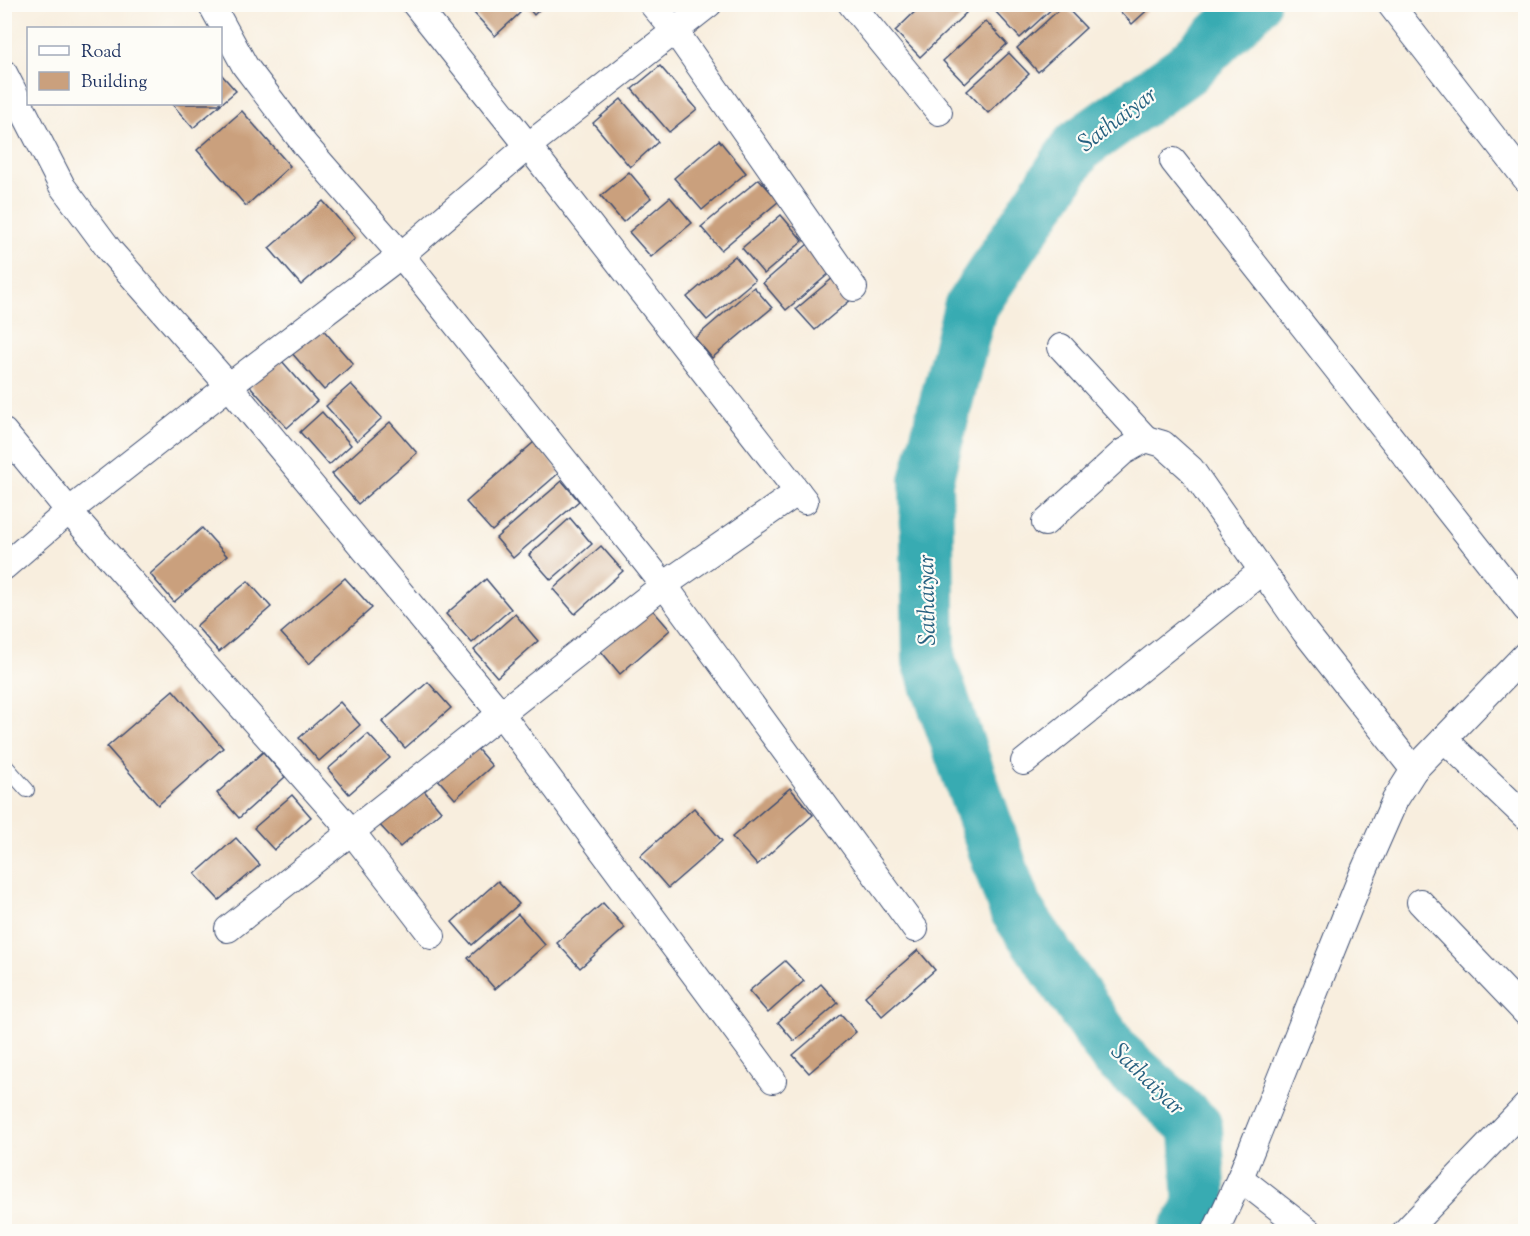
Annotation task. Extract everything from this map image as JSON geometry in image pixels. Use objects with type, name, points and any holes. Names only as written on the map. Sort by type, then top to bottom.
[{"type":"street","points":[[211,4],[245,66],[305,145],[401,255],[664,585],[915,929]]},
{"type":"street","points":[[228,929],[664,585],[801,497],[415,4]]},
{"type":"street","points":[[652,4],[675,31],[854,288]]},
{"type":"street","points":[[4,567],[69,511],[401,255],[528,146],[709,4]]},
{"type":"street","points":[[851,4],[939,112]]},
{"type":"street","points":[[1390,4],[1526,179]]},
{"type":"street","points":[[4,73],[62,186],[111,252],[229,386],[501,714],[773,1080]]},
{"type":"street","points":[[1173,161],[1526,609]]},
{"type":"street","points":[[1061,348],[1146,439],[1162,444],[1191,469],[1305,632],[1414,770]]},
{"type":"street","points":[[4,432],[69,511],[351,832],[432,936]]},
{"type":"street","points":[[1045,523],[1123,452],[1146,439]]},
{"type":"street","points":[[1024,762],[1262,571]]},
{"type":"street","points":[[1215,1232],[1240,1178],[1362,875],[1395,800],[1414,770],[1526,654]]},
{"type":"street","points":[[1444,739],[1526,817]]},
{"type":"street","points":[[1420,902],[1526,1013]]},
{"type":"street","points":[[1405,1232],[1526,1106]]},
{"type":"street","points":[[1240,1178],[1309,1232]]},
{"type":"lane","points":[[4,764],[27,790]]},
{"type":"building","points":[[483,4],[513,4],[520,13],[495,36],[474,13]]},
{"type":"building","points":[[525,4],[545,4],[534,15]]},
{"type":"building","points":[[923,4],[958,4],[966,13],[920,57],[895,31]]},
{"type":"building","points":[[1001,4],[1057,4],[1020,38],[995,11]]},
{"type":"building","points":[[1113,4],[1154,4],[1132,24]]},
{"type":"building","points":[[1064,5],[1086,28],[1038,72],[1017,48]]},
{"type":"building","points":[[986,21],[1007,44],[965,84],[943,61]]},
{"type":"building","points":[[1009,53],[1029,74],[988,113],[967,91]]},
{"type":"building","points":[[660,66],[697,109],[669,132],[632,89]]},
{"type":"building","points":[[222,75],[236,91],[222,103]]},
{"type":"building","points":[[621,99],[658,142],[630,167],[593,123]]},
{"type":"building","points":[[173,105],[220,105],[193,128]]},
{"type":"building","points":[[242,111],[290,166],[246,206],[197,150]]},
{"type":"building","points":[[719,140],[746,173],[702,210],[674,178]]},
{"type":"building","points":[[629,172],[651,198],[623,222],[601,196]]},
{"type":"building","points":[[759,179],[779,201],[721,250],[701,227]]},
{"type":"building","points":[[670,197],[692,223],[651,257],[629,232]]},
{"type":"building","points":[[323,201],[355,238],[301,285],[269,248]]},
{"type":"building","points":[[781,215],[803,241],[764,274],[742,248]]},
{"type":"building","points":[[808,244],[831,272],[786,310],[763,283]]},
{"type":"building","points":[[735,256],[755,280],[707,320],[687,297]]},
{"type":"building","points":[[834,277],[852,299],[815,330],[796,309]]},
{"type":"building","points":[[754,287],[772,308],[712,358],[695,338]]},
{"type":"building","points":[[320,326],[353,364],[324,390],[291,352]]},
{"type":"building","points":[[281,360],[317,401],[287,428],[250,386]]},
{"type":"building","points":[[351,384],[382,418],[357,441],[326,406]]},
{"type":"building","points":[[322,412],[351,445],[329,465],[300,432]]},
{"type":"building","points":[[390,422],[417,453],[358,504],[332,474]]},
{"type":"building","points":[[534,442],[560,472],[492,531],[466,502]]},
{"type":"building","points":[[562,481],[579,501],[513,558],[496,538]]},
{"type":"building","points":[[570,518],[592,544],[551,580],[529,555]]},
{"type":"building","points":[[202,528],[227,556],[174,602],[150,574]]},
{"type":"building","points":[[601,546],[623,571],[575,614],[553,589]]},
{"type":"building","points":[[345,578],[372,608],[309,664],[281,633]]},
{"type":"building","points":[[486,579],[511,609],[472,643],[446,614]]},
{"type":"building","points":[[248,581],[271,607],[219,652],[196,626]]},
{"type":"building","points":[[650,607],[670,630],[620,674],[600,650]]},
{"type":"building","points":[[515,614],[538,641],[497,677],[474,650]]},
{"type":"building","points":[[428,682],[451,708],[405,748],[382,722]]},
{"type":"building","points":[[173,690],[223,748],[158,805],[107,747]]},
{"type":"building","points":[[340,702],[360,725],[319,761],[299,738]]},
{"type":"building","points":[[368,734],[390,758],[349,794],[328,769]]},
{"type":"building","points":[[473,744],[492,766],[455,799],[436,777]]},
{"type":"building","points":[[263,752],[285,777],[239,818],[217,793]]},
{"type":"building","points":[[421,787],[441,811],[400,847],[378,823]]},
{"type":"building","points":[[790,788],[813,815],[757,865],[732,837]]},
{"type":"building","points":[[292,795],[311,817],[274,850],[254,828]]},
{"type":"building","points":[[694,808],[722,841],[668,888],[640,856]]},
{"type":"building","points":[[236,838],[260,865],[219,900],[195,874]]},
{"type":"building","points":[[498,881],[519,904],[472,945],[452,922]]},
{"type":"building","points":[[603,903],[625,928],[580,968],[557,943]]},
{"type":"building","points":[[518,914],[545,945],[495,989],[468,958]]},
{"type":"building","points":[[918,950],[935,970],[882,1016],[865,996]]},
{"type":"building","points":[[785,961],[804,981],[768,1013],[749,991]]},
{"type":"building","points":[[821,984],[838,1003],[794,1041],[778,1022]]},
{"type":"building","points":[[841,1014],[856,1032],[809,1073],[793,1055]]},
{"type":"waterway","name":"Sathaiyar","points":[[1185,1232],[1200,1210],[1196,1127],[1115,1054],[1015,908],[929,661],[926,481],[970,308],[1078,146],[1185,70],[1253,4]]}]
